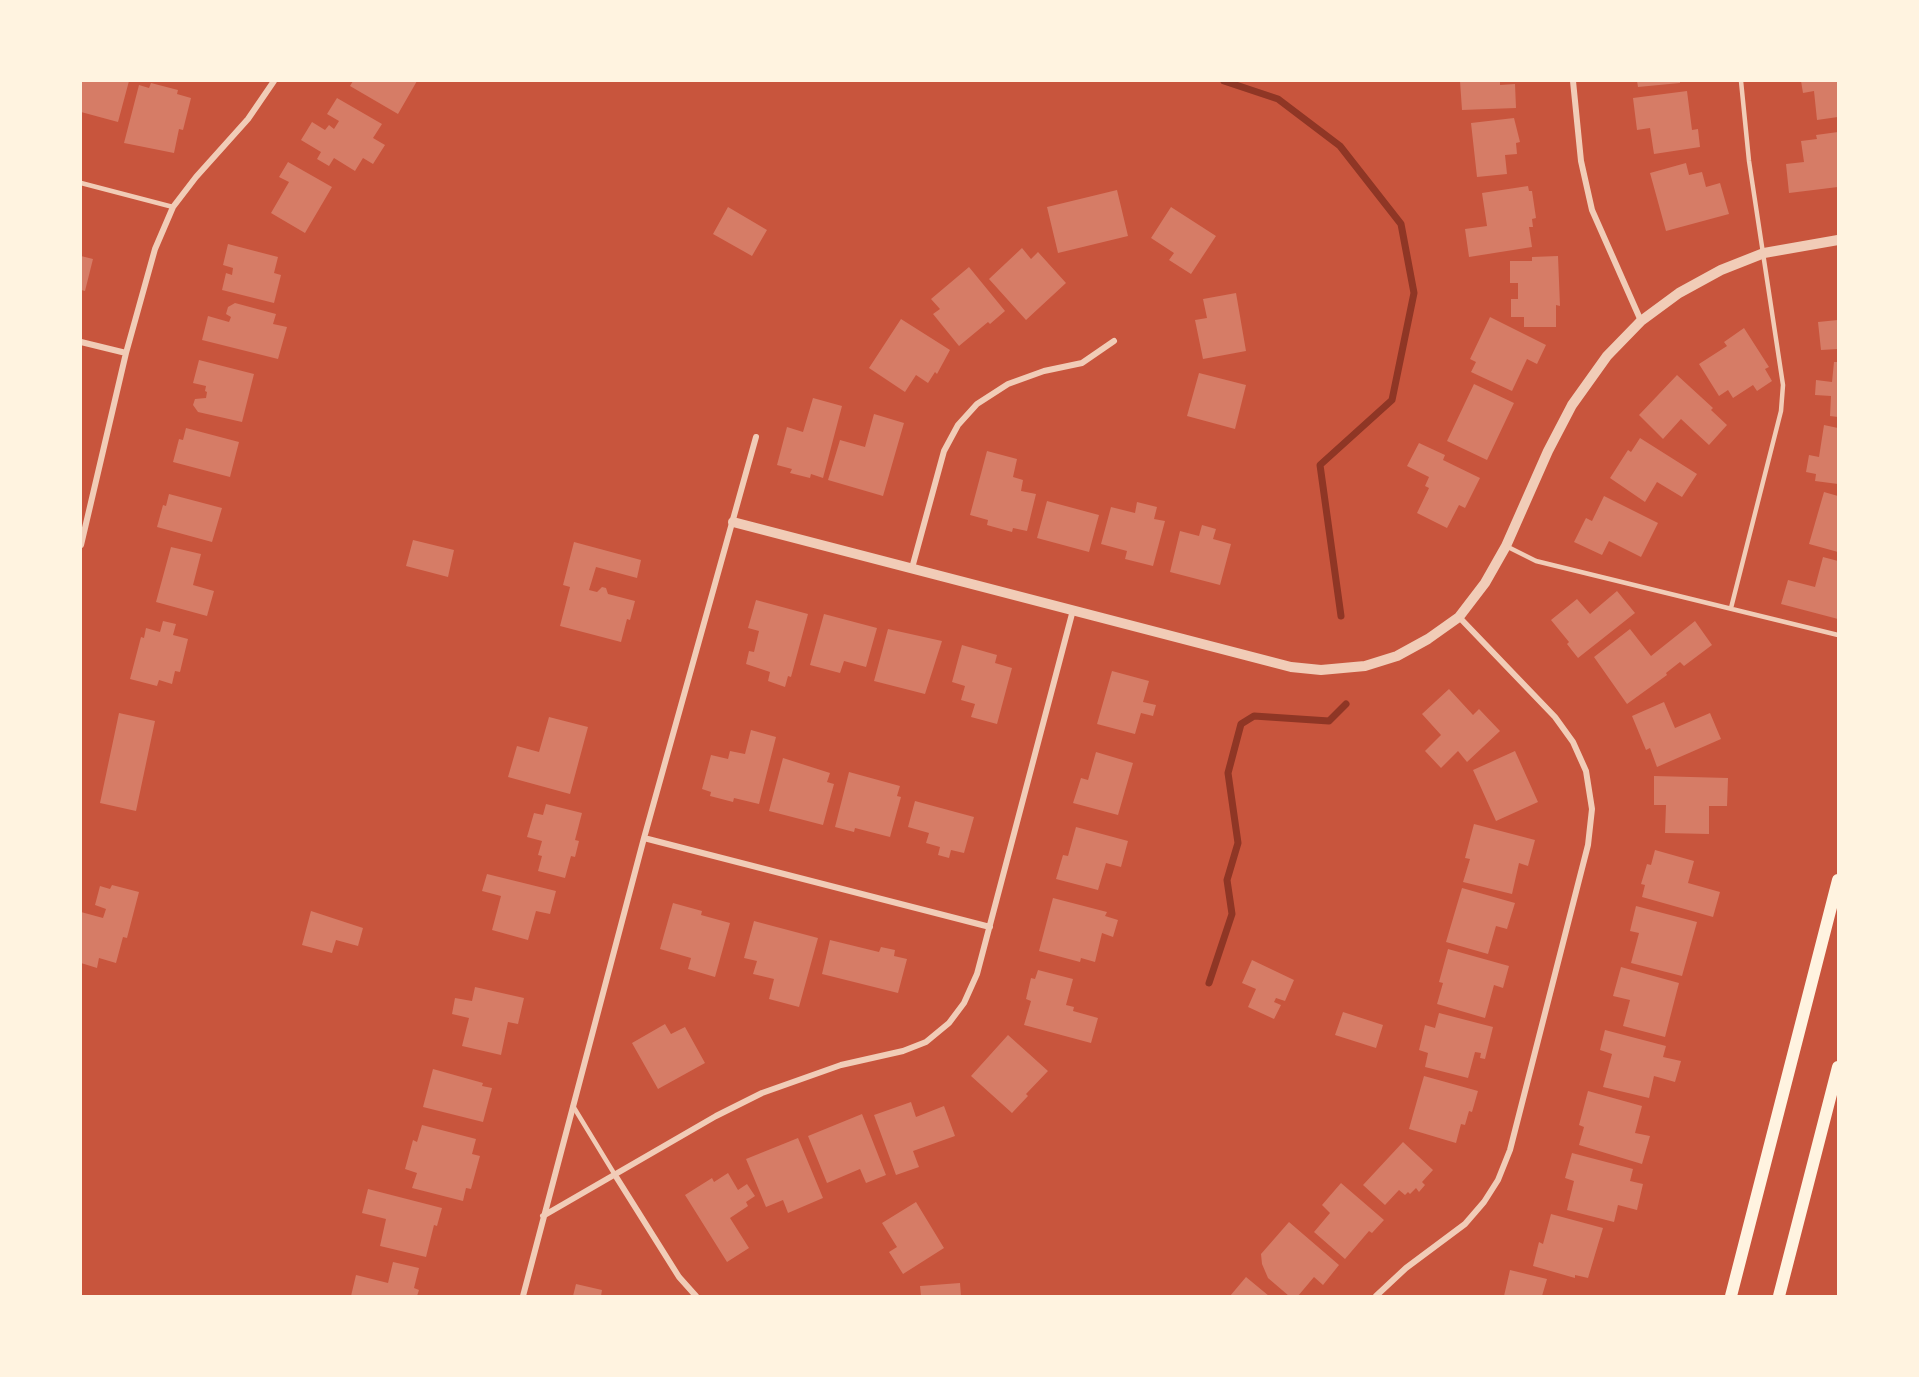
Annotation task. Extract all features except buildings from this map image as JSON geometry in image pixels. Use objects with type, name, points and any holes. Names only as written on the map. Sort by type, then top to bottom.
[{"type":"main road","points":[[1731,1296],[1838,880]]},
{"type":"main road","points":[[1779,1296],[1838,1067]]},
{"type":"street","points":[[81,545],[84,517],[155,249],[173,207],[196,177],[248,119],[274,81]]},
{"type":"street","points":[[1573,81],[1581,161],[1592,210],[1641,321]]},
{"type":"street","points":[[733,522],[1291,667],[1322,670],[1365,666],[1398,656],[1428,639],[1459,616],[1485,584],[1506,546],[1548,451],[1572,405],[1607,356],[1641,321],[1687,288],[1721,270],[1764,253],[1838,240]]},
{"type":"street","points":[[912,568],[944,451],[958,425],[977,404],[1008,384],[1044,371],[1082,363],[1114,341]]},
{"type":"street","points":[[81,342],[126,353]]},
{"type":"street","points":[[523,1296],[644,838],[756,437]]},
{"type":"street","points":[[543,1216],[716,1116],[762,1093],[841,1065],[903,1051],[926,1042],[950,1023],[964,1003],[976,974],[990,927],[1073,610]]},
{"type":"street","points":[[1376,1296],[1406,1268],[1465,1224],[1484,1202],[1498,1180],[1510,1150],[1588,845],[1592,809],[1586,771],[1573,742],[1555,717],[1459,616]]},
{"type":"street","points":[[644,838],[990,927]]},
{"type":"street","points":[[615,1175],[679,1277],[696,1296]]},
{"type":"lane","points":[[1731,608],[1781,411],[1783,385],[1749,161],[1741,81]]},
{"type":"lane","points":[[81,183],[173,207]]},
{"type":"lane","points":[[1506,546],[1536,561],[1838,635]]},
{"type":"lane","points":[[573,1106],[615,1175]]},
{"type":"waterway","points":[[1224,81],[1278,99],[1340,146],[1401,224],[1414,293],[1392,400],[1320,465],[1341,616]]},
{"type":"waterway","points":[[1209,983],[1232,914],[1227,880],[1238,843],[1228,773],[1241,724],[1254,716],[1329,721],[1346,704]]}]
